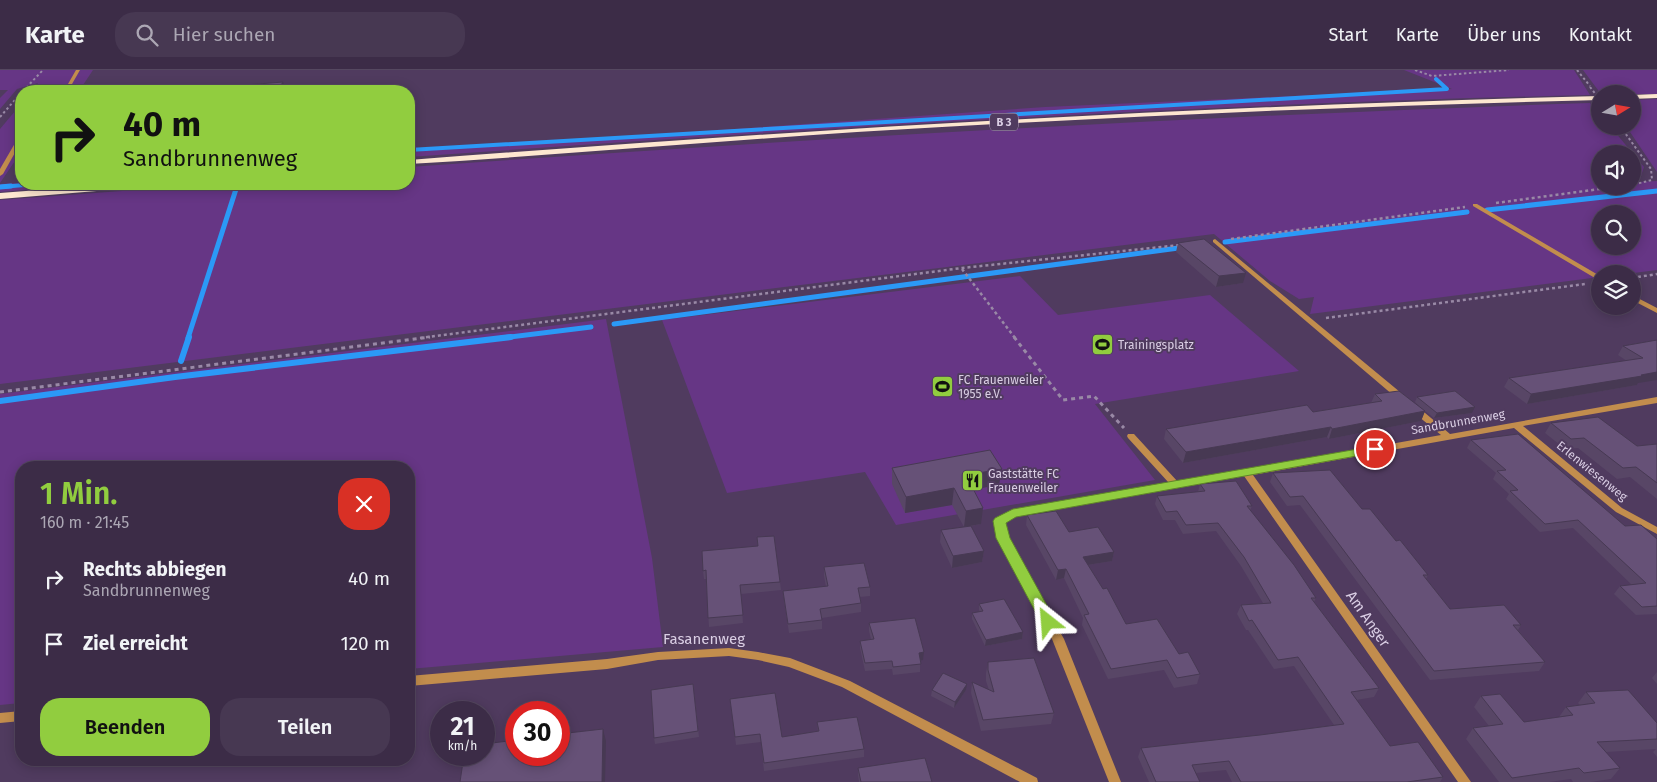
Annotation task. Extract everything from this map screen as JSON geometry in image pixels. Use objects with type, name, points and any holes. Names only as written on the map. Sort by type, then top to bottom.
[{"type":"main road","points":[[1641,97],[1657,96]]},
{"type":"main road","name":"B 3","points":[[415,162],[800,134],[1029,120],[1292,108],[1591,99]]},
{"type":"main road","points":[[0,196],[72,190]]},
{"type":"street","points":[[69,85],[78,70]]},
{"type":"street","points":[[0,174],[15,148]]},
{"type":"street","points":[[1475,205],[1591,274]]},
{"type":"street","points":[[1215,241],[1447,436]]},
{"type":"street","points":[[1641,302],[1657,311]]},
{"type":"street","name":"Sandbrunnenweg","points":[[1115,782],[1058,639],[1003,538],[1000,521],[1013,514],[1657,400]]},
{"type":"street","name":"Erlenwiesenweg","points":[[1516,425],[1620,510],[1657,531]]},
{"type":"street","points":[[1131,436],[1176,485]]},
{"type":"street","name":"Am Anger","points":[[1247,473],[1465,782]]},
{"type":"street","name":"Fasanenweg","points":[[415,681],[607,664],[658,656],[729,652],[758,656],[790,663],[846,684],[1032,782]]},
{"type":"street","points":[[0,718],[15,717]]},
{"type":"path","points":[[29,85],[43,70]]},
{"type":"path","points":[[1415,70],[1432,76],[1508,70]]},
{"type":"path","points":[[1577,70],[1591,88]]},
{"type":"path","points":[[0,117],[15,100]]},
{"type":"path","points":[[1626,135],[1651,169],[1652,180],[1641,183]]},
{"type":"path","points":[[1651,176],[1657,177]]},
{"type":"path","points":[[0,392],[962,269],[1215,241],[1591,190]]},
{"type":"path","points":[[962,269],[1063,400],[1094,396],[1131,436]]},
{"type":"path","points":[[1641,277],[1657,274]]},
{"type":"path","points":[[1308,321],[1590,283]]},
{"type":"shaded area","points":[[0,70],[93,70],[83,85],[36,85],[38,83],[15,85],[15,91],[0,109],[0,98],[8,90],[0,90]]},
{"type":"shaded area","points":[[1404,70],[1574,70],[1590,95],[1146,111],[704,137],[415,157],[415,152],[1045,107],[1452,89]]},
{"type":"shaded area","points":[[1583,70],[1657,70],[1657,94],[1641,94],[1641,85],[1594,85]]},
{"type":"shaded area","points":[[1657,99],[1657,172],[1641,148],[1641,145],[1639,145],[1632,135],[1641,135],[1641,100]]},
{"type":"shaded area","points":[[1590,103],[1591,135],[1617,135],[1626,145],[1591,145],[1591,195],[1641,195],[1641,182],[1657,181],[1657,270],[1641,272],[1641,265],[1591,265],[1591,278],[1310,314],[1314,297],[1299,299],[1270,281],[1214,234],[0,384],[0,200],[136,190],[415,190],[415,167],[999,129]]},
{"type":"shaded area","points":[[15,111],[15,161],[0,183],[0,129]]},
{"type":"shaded area","points":[[1641,163],[1644,167],[1641,176]]},
{"type":"shaded area","points":[[15,183],[15,190],[23,190],[0,192],[0,184]]},
{"type":"shaded area","name":"FC Frauenweiler 1955 e.V.","points":[[1020,276],[1058,315],[1210,295],[1299,371],[1095,404],[1155,480],[896,525],[865,472],[727,493],[662,320]]},
{"type":"shaded area","points":[[606,319],[652,558],[663,647],[415,668],[415,461],[15,461],[15,704],[0,705],[0,394]]},
{"type":"building","points":[[283,82],[281,85],[246,85]]},
{"type":"building","points":[[1204,239],[1246,273],[1219,276],[1178,243]]},
{"type":"building","points":[[1657,340],[1657,372],[1642,376],[1531,394],[1509,378],[1643,358],[1623,346]]},
{"type":"building","points":[[1399,391],[1425,411],[1332,429],[1331,427],[1186,452],[1166,429],[1307,405],[1313,412],[1382,401],[1375,394]]},
{"type":"building","points":[[1455,391],[1475,407],[1437,413],[1417,397]]},
{"type":"building","points":[[1598,417],[1637,446],[1657,444],[1657,483],[1636,467],[1623,468],[1584,438],[1571,439],[1551,423]]},
{"type":"building","points":[[1518,434],[1625,526],[1641,525],[1657,539],[1657,606],[1642,607],[1620,586],[1646,583],[1578,520],[1545,524],[1510,491],[1518,490],[1497,471],[1506,470],[1471,440]]},
{"type":"building","points":[[990,450],[1002,469],[966,475],[983,508],[966,511],[954,488],[906,497],[892,468]]},
{"type":"building","points":[[1330,470],[1362,509],[1370,509],[1396,541],[1400,540],[1428,575],[1423,575],[1450,609],[1504,605],[1521,625],[1513,625],[1545,662],[1434,671],[1303,496],[1290,497],[1273,473]]},
{"type":"building","points":[[1236,481],[1252,506],[1247,506],[1294,565],[1316,598],[1311,598],[1379,688],[1351,692],[1390,746],[1418,742],[1443,777],[1407,782],[1241,782],[1229,761],[1192,765],[1200,782],[1156,782],[1141,748],[1344,724],[1298,657],[1278,660],[1252,620],[1249,621],[1241,605],[1271,603],[1244,557],[1218,523],[1186,525],[1177,511],[1166,512],[1157,496],[1205,491],[1200,484]]},
{"type":"building","points":[[1056,511],[1069,532],[1098,527],[1114,552],[1083,557],[1103,589],[1107,588],[1126,624],[1157,619],[1179,654],[1188,652],[1200,674],[1177,678],[1167,660],[1111,669],[1084,615],[1089,614],[1066,569],[1058,570],[1027,515]]},
{"type":"building","points":[[971,526],[984,551],[953,556],[941,530]]},
{"type":"building","points":[[774,536],[780,582],[740,585],[743,615],[708,618],[706,570],[703,571],[702,551],[758,546],[757,537]]},
{"type":"building","points":[[864,563],[870,587],[858,588],[861,603],[820,609],[822,620],[788,624],[783,591],[828,586],[824,567]]},
{"type":"building","points":[[1004,599],[1023,632],[986,640],[972,613],[983,611],[979,604]]},
{"type":"building","points":[[915,618],[924,652],[919,653],[921,664],[893,667],[892,661],[865,663],[860,641],[874,639],[869,623]]},
{"type":"building","points":[[1034,658],[1054,713],[983,720],[972,682],[994,692],[988,670],[988,662]]},
{"type":"building","points":[[943,673],[967,684],[955,702],[932,690]]},
{"type":"building","points":[[693,684],[698,731],[654,738],[651,690]]},
{"type":"building","points":[[1628,690],[1657,723],[1657,739],[1597,742],[1620,768],[1584,773],[1579,768],[1512,778],[1473,728],[1503,724],[1481,696],[1500,694],[1524,722],[1573,715],[1566,707],[1595,703],[1586,692]]},
{"type":"building","points":[[775,693],[782,737],[819,731],[817,722],[857,717],[864,749],[764,763],[760,734],[735,737],[730,699]]},
{"type":"building","points":[[603,729],[602,782],[460,782],[462,766],[495,766],[495,743],[505,741],[505,766],[570,766],[570,733]]},
{"type":"building","points":[[925,758],[932,782],[861,782],[858,768]]},
{"type":"waterway","points":[[415,150],[1447,89],[1436,79]]},
{"type":"waterway","points":[[11,186],[0,187],[15,186]]},
{"type":"waterway","points":[[188,338],[236,190]]},
{"type":"waterway","points":[[1487,210],[1657,191]]},
{"type":"waterway","points":[[1225,242],[1467,212]]},
{"type":"waterway","points":[[614,324],[1186,247]]},
{"type":"waterway","points":[[501,338],[591,327]]},
{"type":"waterway","points":[[181,361],[189,337]]},
{"type":"waterway","points":[[0,401],[175,377],[511,337]]},
{"type":"place","name":"Trainingsplatz","points":[[1102,345]]},
{"type":"place","name":"FC Frauenweiler 1955 e.V.","points":[[942,387]]},
{"type":"place","name":"Gaststätte FC Frauenweiler","points":[[972,481]]},
{"type":"route","points":[[1048,622],[1003,538],[1000,521],[1013,514],[1375,449]]}]
